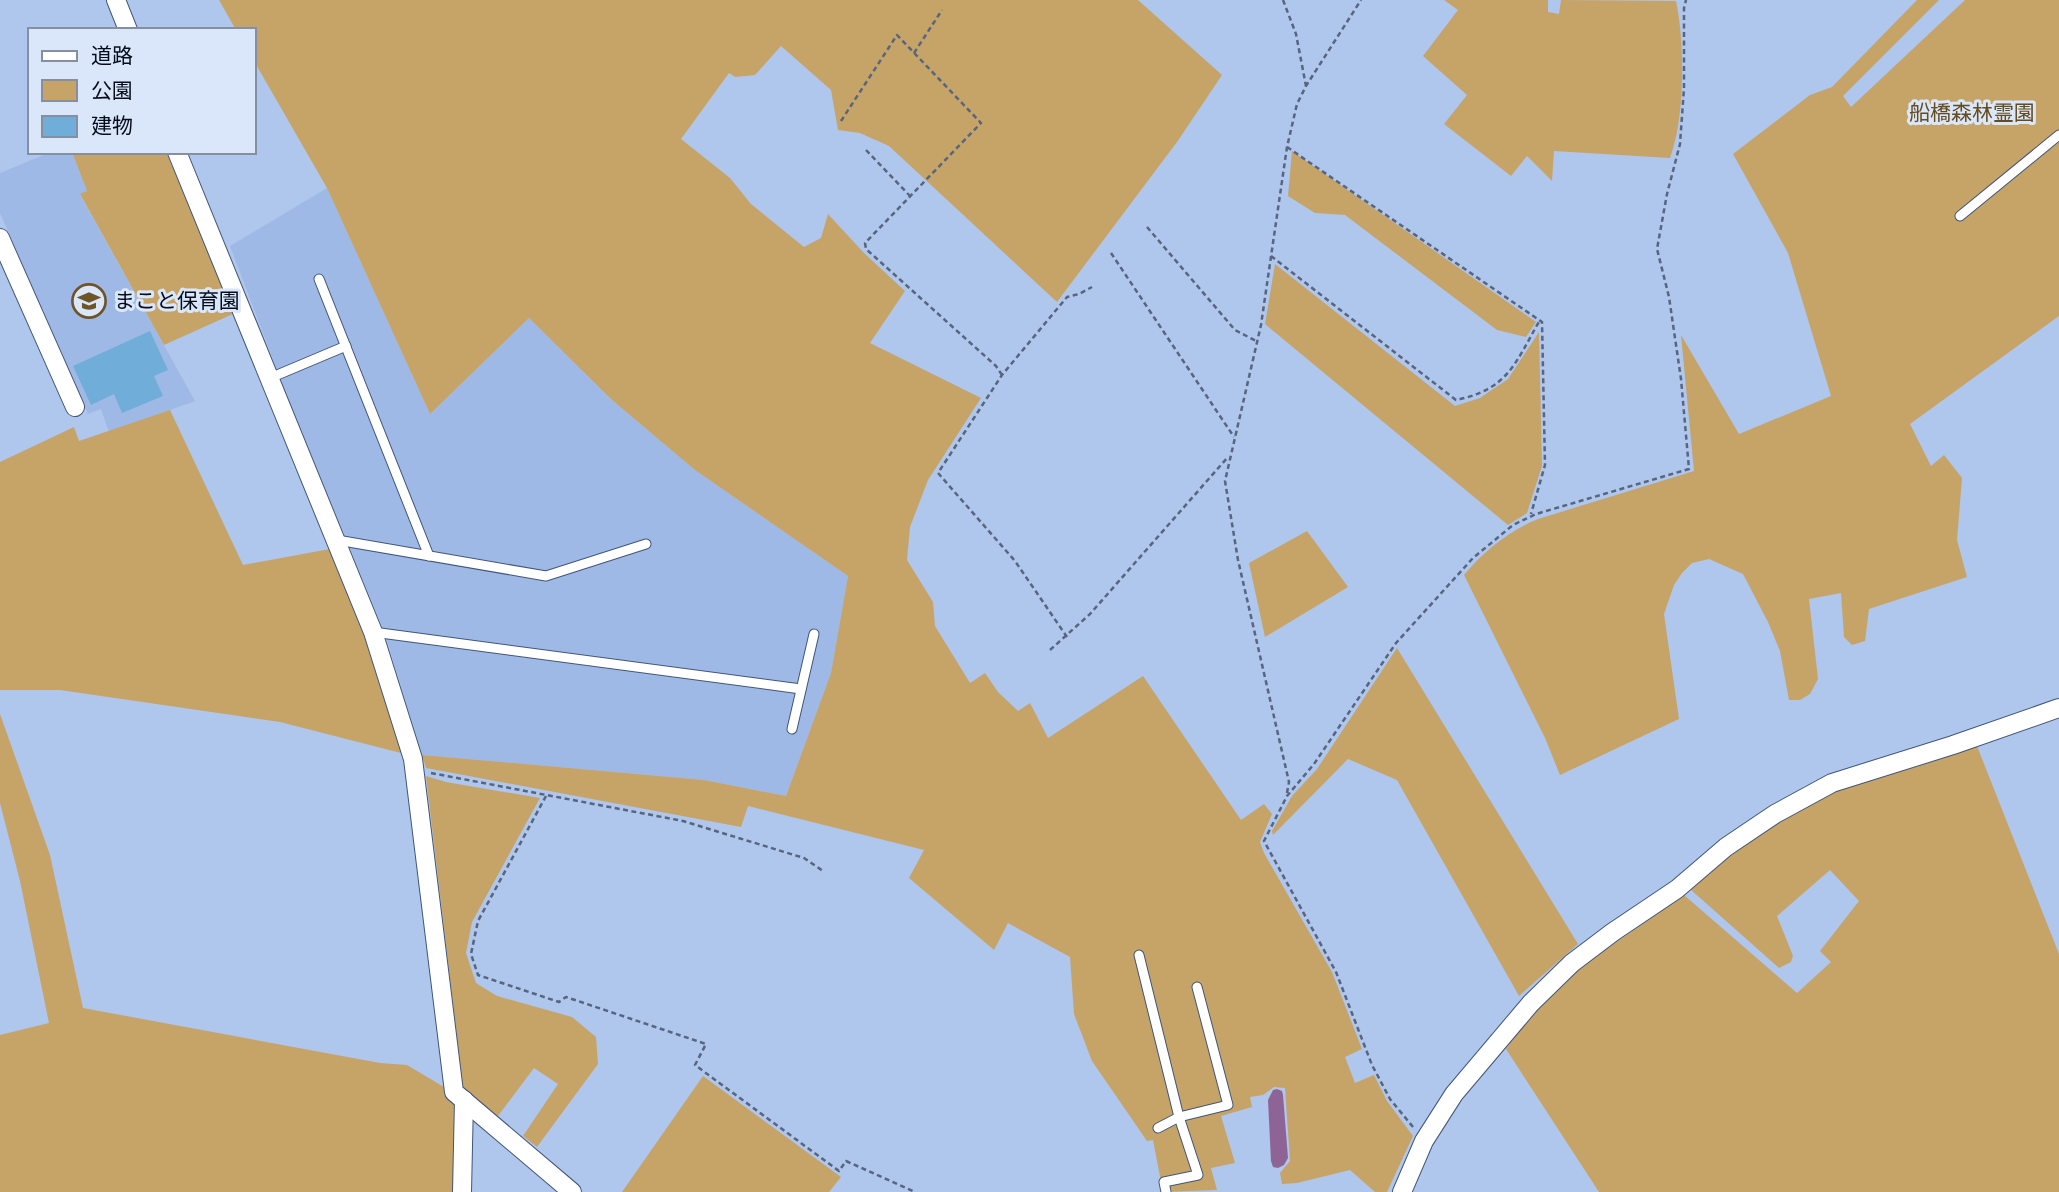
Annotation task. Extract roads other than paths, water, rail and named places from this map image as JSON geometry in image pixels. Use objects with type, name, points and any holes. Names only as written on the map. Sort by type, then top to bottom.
[{"type":"street","points":[[116,0],[127,28]]},
{"type":"street","points":[[178,154],[373,632],[413,759],[454,1092],[572,1192]]},
{"type":"street","points":[[0,238],[75,407]]},
{"type":"street","points":[[1402,1192],[1424,1141],[1454,1094],[1531,1003],[1573,963],[1677,889],[1726,847],[1775,814],[1832,783],[2059,708]]},
{"type":"street","points":[[462,1192],[464,1100]]},
{"type":"lane","points":[[1961,216],[2059,135]]},
{"type":"lane","points":[[319,279],[429,556]]},
{"type":"lane","points":[[270,379],[346,346]]},
{"type":"lane","points":[[337,540],[546,576],[646,544]]},
{"type":"lane","points":[[373,632],[801,689]]},
{"type":"lane","points":[[792,729],[814,634]]},
{"type":"lane","points":[[1139,955],[1179,1117],[1198,1175],[1164,1182],[1166,1192]]},
{"type":"lane","points":[[1158,1128],[1179,1117],[1228,1105],[1197,987]]},
{"type":"place","name":"まこと保育園","points":[[89,301]]},
{"type":"park label","name":"船橋森林霊園","points":[[1972,113]]}]
